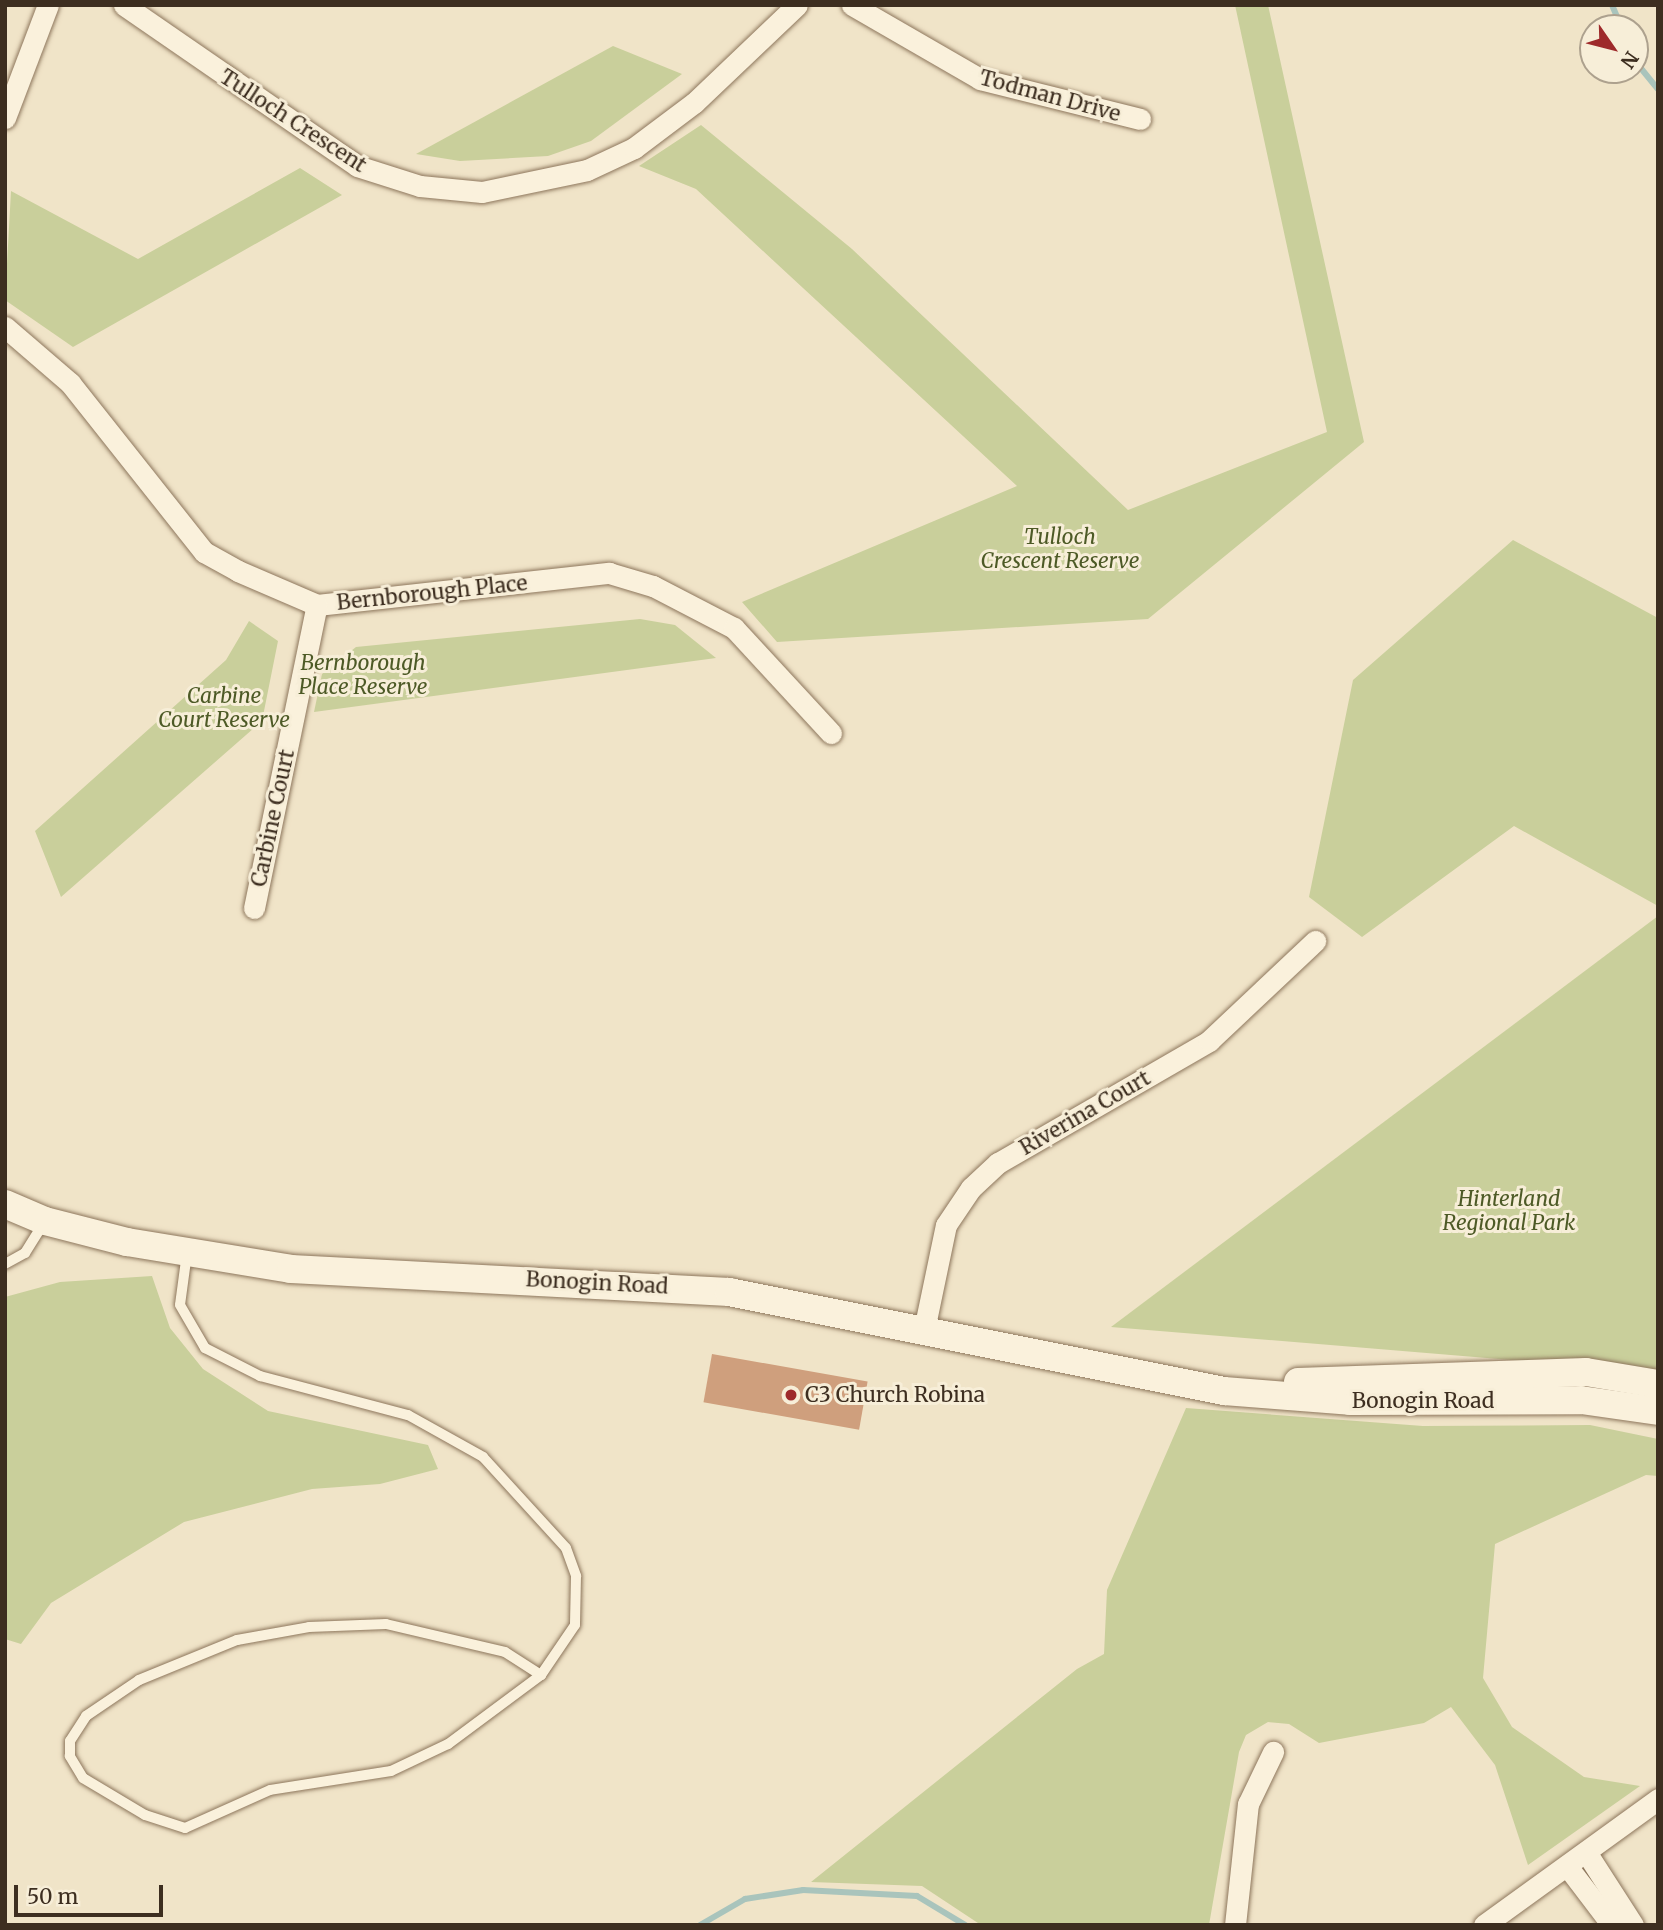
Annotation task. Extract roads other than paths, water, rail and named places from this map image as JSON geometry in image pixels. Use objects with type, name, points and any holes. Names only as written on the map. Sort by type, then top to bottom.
[{"type":"street","points":[[5,118],[48,5]]},
{"type":"street","name":"Tulloch Crescent","points":[[124,5],[357,166],[420,186],[482,192],[587,170],[634,148],[694,103],[797,5]]},
{"type":"street","name":"Todman Drive","points":[[852,5],[980,79],[1140,119]]},
{"type":"street","name":"Bernborough Place","points":[[5,327],[70,383],[204,551],[317,605],[609,573],[653,586],[734,628],[831,733]]},
{"type":"street","name":"Carbine Court","points":[[254,908],[317,605]]},
{"type":"street","name":"Riverina Court","points":[[924,1330],[946,1225],[971,1188],[998,1163],[1209,1041],[1315,942]]},
{"type":"street","name":"Bonogin Road","points":[[5,1204],[45,1221],[187,1252],[391,1277],[610,1281],[729,1292],[1190,1379],[1224,1391],[1325,1400],[1645,1408]]},
{"type":"street","name":"Bonogin Road","points":[[1190,1379],[1316,1382],[1464,1373],[1586,1372],[1658,1384]]},
{"type":"street","points":[[1464,1373],[1475,1390],[1594,1392],[1645,1408]]},
{"type":"street","points":[[1235,1925],[1248,1804],[1273,1752]]},
{"type":"street","points":[[1484,1925],[1658,1799]]},
{"type":"street","points":[[1586,1852],[1633,1925]]},
{"type":"street","points":[[1567,1866],[1612,1925]]},
{"type":"lane","points":[[5,1264],[32,1246],[45,1221]]},
{"type":"lane","points":[[187,1252],[180,1305],[205,1348],[260,1376],[440,1427],[483,1457],[554,1528],[566,1548],[579,1599],[567,1645],[541,1675],[412,1764],[270,1790],[186,1828],[145,1815],[83,1778],[70,1756],[70,1741],[86,1716],[139,1680],[201,1653],[278,1632],[386,1624],[505,1652],[541,1675]]},
{"type":"waterway","points":[[1612,5],[1616,14]]},
{"type":"waterway","points":[[1649,78],[1658,89]]},
{"type":"waterway","points":[[700,1925],[745,1899],[803,1890],[917,1896],[965,1925]]},
{"type":"place","name":"C3 Church Robina","points":[[791,1395]]},
{"type":"park label","name":"Tulloch Crescent Reserve","points":[[1060,549]]},
{"type":"park label","name":"Bernborough Place Reserve","points":[[363,675]]},
{"type":"park label","name":"Carbine Court Reserve","points":[[224,708]]},
{"type":"park label","name":"Hinterland Regional Park","points":[[1509,1211]]}]
